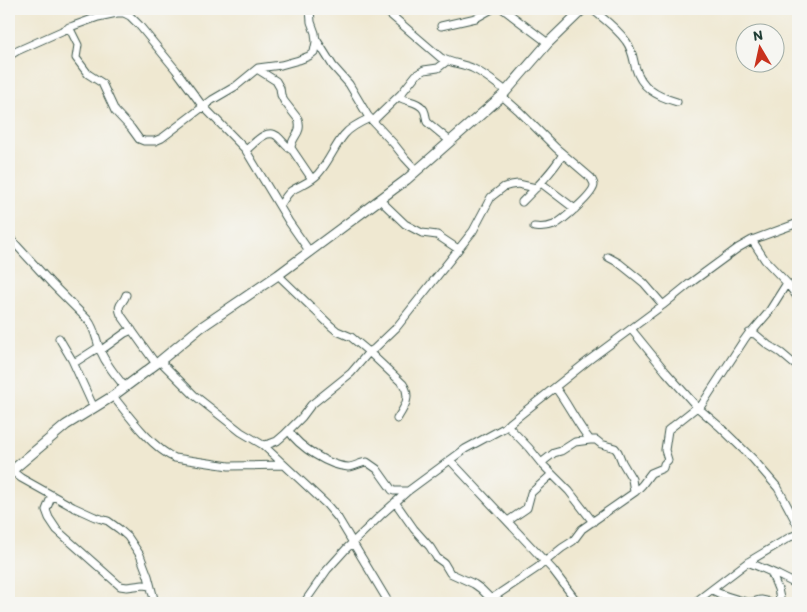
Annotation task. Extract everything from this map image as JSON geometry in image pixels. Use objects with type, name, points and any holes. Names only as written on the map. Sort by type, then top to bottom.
[{"type":"street","points":[[310,9],[311,22],[316,39],[333,66],[348,84],[371,119],[417,171]]},
{"type":"street","points":[[384,9],[447,61],[482,73],[563,154],[591,178],[594,188],[574,209],[555,224],[545,228],[534,227]]},
{"type":"street","points":[[441,26],[476,18],[492,9]]},
{"type":"street","points":[[503,9],[548,43]]},
{"type":"street","points":[[592,9],[626,40],[642,81],[659,97],[676,102]]},
{"type":"street","points":[[154,603],[148,576],[140,555],[120,529],[108,521],[73,507],[10,472],[66,425],[113,396],[158,363],[200,328],[278,275],[406,180],[504,93],[578,10]]},
{"type":"street","points":[[9,56],[69,28],[98,17],[117,13],[124,13],[130,16],[176,70],[204,107],[246,150],[300,239],[310,252]]},
{"type":"street","points":[[69,28],[78,45],[77,60],[88,74],[102,84],[115,111],[139,140],[144,141],[155,141],[162,138],[257,69],[265,66],[281,65],[310,56],[316,47],[316,39]]},
{"type":"street","points":[[280,206],[288,194],[317,176],[348,131],[363,120],[371,119],[399,96],[420,72],[438,68],[447,61]]},
{"type":"street","points":[[257,69],[276,81],[284,101],[298,119],[299,130],[292,141],[292,150]]},
{"type":"street","points":[[399,96],[416,102],[421,106],[425,112],[426,122],[450,141]]},
{"type":"street","points":[[246,150],[264,136],[276,135],[292,150],[312,179]]},
{"type":"street","points":[[522,202],[563,154]]},
{"type":"street","points":[[263,445],[276,441],[289,431],[311,405],[351,373],[369,352],[396,328],[473,231],[488,201],[499,190],[518,184],[538,185],[574,209]]},
{"type":"street","points":[[380,200],[405,224],[422,233],[436,235],[458,249]]},
{"type":"street","points":[[304,603],[327,570],[408,491],[465,449],[507,425],[688,284],[738,248],[752,240],[798,223]]},
{"type":"street","points":[[9,237],[93,326],[108,367],[125,387]]},
{"type":"street","points":[[752,240],[765,260],[787,283],[798,298]]},
{"type":"street","points":[[608,257],[619,263],[644,283],[663,305]]},
{"type":"street","points":[[278,275],[337,331],[351,337],[403,384],[407,396],[404,408],[396,419]]},
{"type":"street","points":[[395,502],[414,529],[437,558],[444,563],[450,573],[481,589],[488,601],[573,541],[582,530],[634,492],[651,473],[663,468],[668,460],[666,450],[668,430],[698,408],[748,334],[768,313],[787,283]]},
{"type":"street","points":[[126,295],[120,305],[120,311],[132,330],[158,363],[194,395],[241,432],[263,445],[327,505],[338,518],[389,603]]},
{"type":"street","points":[[631,329],[698,408],[725,432],[778,488],[798,526]]},
{"type":"street","points":[[74,364],[132,330]]},
{"type":"street","points":[[751,333],[755,334],[794,364],[798,364]]},
{"type":"street","points":[[59,338],[74,364],[94,408]]},
{"type":"street","points":[[555,387],[590,440]]},
{"type":"street","points":[[113,396],[136,424],[168,455],[184,460],[229,466],[283,465]]},
{"type":"street","points":[[507,425],[569,491],[593,522]]},
{"type":"street","points":[[289,431],[308,450],[330,463],[338,466],[352,467],[367,462],[377,469],[392,490],[408,491]]},
{"type":"street","points":[[541,463],[554,453],[575,442],[596,440],[601,444],[615,448],[618,452],[632,480],[634,492]]},
{"type":"street","points":[[450,460],[559,577],[578,603]]},
{"type":"street","points":[[508,521],[527,508],[531,493],[552,474]]},
{"type":"street","points":[[52,495],[46,510],[57,530],[120,586],[128,587],[143,584],[150,586]]},
{"type":"street","points":[[694,603],[748,562],[798,534]]},
{"type":"street","points":[[537,568],[538,555]]},
{"type":"street","points":[[748,562],[798,585]]},
{"type":"street","points":[[771,572],[781,603]]},
{"type":"street","points":[[712,590],[735,599],[749,602],[758,600],[770,603]]}]
